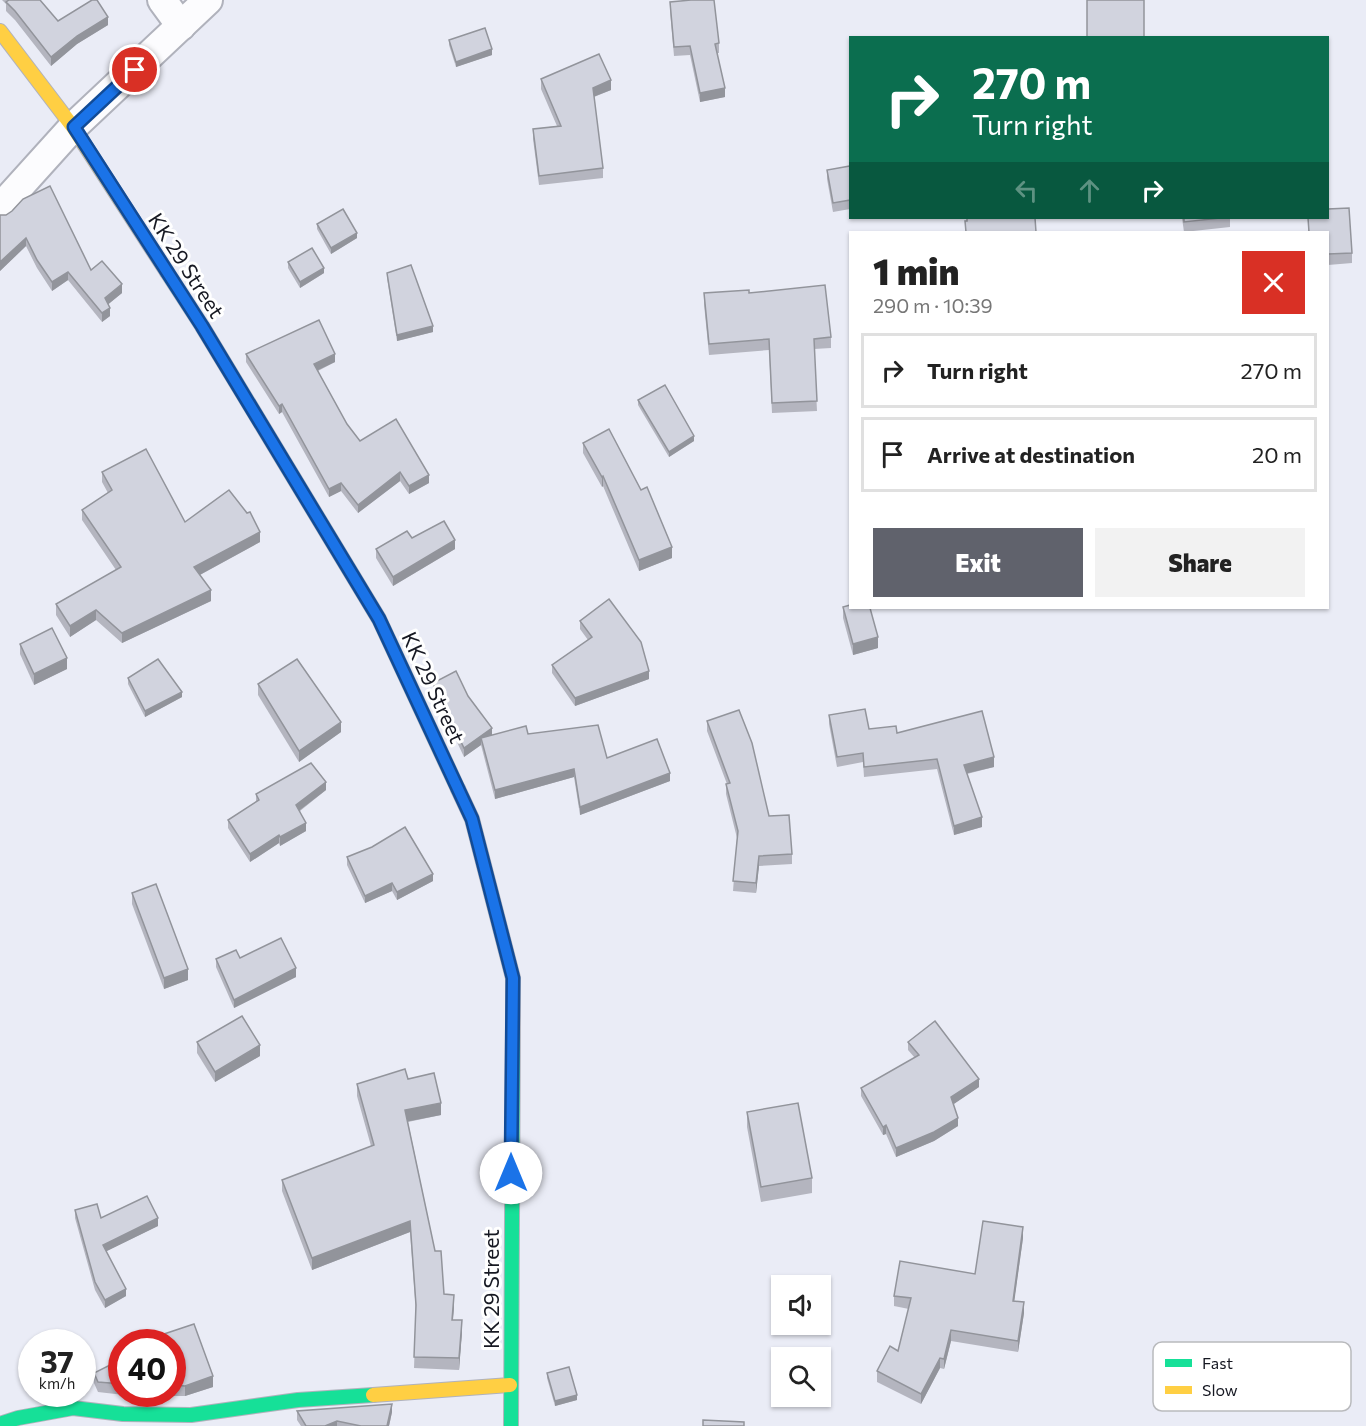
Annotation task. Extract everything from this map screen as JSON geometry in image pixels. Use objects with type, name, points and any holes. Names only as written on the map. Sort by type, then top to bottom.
[{"type":"street","points":[[162,0],[181,26]]},
{"type":"street","points":[[0,208],[74,127],[208,0]]},
{"type":"street","name":"KK 29 Street","points":[[0,31],[74,127],[202,326],[379,619],[472,819],[513,978],[511,1426]]},
{"type":"street","points":[[0,1424],[18,1418],[73,1408],[123,1414],[191,1415],[298,1400],[510,1385]]},
{"type":"building","points":[[9,0],[40,0],[58,21],[92,0],[97,0],[108,17],[77,36],[51,57],[6,2]]},
{"type":"building","points":[[714,0],[719,43],[715,44],[725,88],[700,93],[690,46],[674,47],[670,2]]},
{"type":"building","points":[[1087,0],[1144,0],[1144,36],[1087,36]]},
{"type":"building","points":[[485,28],[492,49],[456,62],[449,40]]},
{"type":"building","points":[[599,54],[611,80],[593,88],[603,168],[539,176],[533,129],[561,126],[541,79]]},
{"type":"building","points":[[849,166],[849,200],[833,203],[827,170]]},
{"type":"building","points":[[50,186],[91,270],[102,261],[122,284],[105,298],[110,308],[102,313],[68,272],[52,282],[26,238],[0,262],[0,215],[6,215],[23,199]]},
{"type":"building","points":[[1349,208],[1352,253],[1329,254],[1329,231],[1309,231],[1308,219],[1329,219],[1329,209]]},
{"type":"building","points":[[343,209],[357,233],[331,248],[317,224]]},
{"type":"building","points":[[967,219],[1035,219],[1036,231],[966,231],[965,221]]},
{"type":"building","points":[[1184,219],[1211,219],[1184,222]]},
{"type":"building","points":[[312,248],[324,268],[300,282],[288,262]]},
{"type":"building","points":[[411,265],[433,326],[397,335],[387,273]]},
{"type":"building","points":[[825,285],[831,337],[814,339],[817,401],[772,403],[769,339],[709,344],[704,293],[749,290],[749,293]]},
{"type":"building","points":[[319,320],[335,354],[314,364],[347,424],[360,441],[396,419],[429,475],[409,486],[400,472],[358,505],[341,483],[329,489],[282,404],[279,406],[246,354]]},
{"type":"building","points":[[665,385],[694,436],[669,452],[638,400]]},
{"type":"building","points":[[609,429],[641,490],[647,487],[672,547],[639,560],[603,476],[583,443]]},
{"type":"building","points":[[146,449],[185,522],[229,490],[247,513],[250,512],[260,532],[194,567],[211,590],[122,633],[96,610],[70,626],[56,604],[121,567],[82,510],[112,490],[102,472]]},
{"type":"building","points":[[444,521],[455,540],[393,577],[376,549],[407,531],[412,538]]},
{"type":"building","points":[[609,599],[641,642],[649,671],[575,698],[552,665],[592,637],[580,621]]},
{"type":"building","points":[[849,605],[849,609],[870,609],[878,637],[853,644],[843,607]]},
{"type":"building","points":[[52,628],[67,658],[34,674],[20,644]]},
{"type":"building","points":[[158,659],[182,692],[145,711],[128,678]]},
{"type":"building","points":[[297,659],[341,722],[299,751],[258,684]]},
{"type":"building","points":[[456,671],[468,696],[492,728],[464,748],[433,683]]},
{"type":"building","points":[[865,709],[869,729],[896,726],[897,733],[982,711],[994,757],[964,765],[982,817],[954,826],[937,759],[864,767],[863,753],[837,757],[829,715]]},
{"type":"building","points":[[739,710],[752,743],[769,816],[789,815],[792,854],[759,856],[756,883],[733,881],[738,831],[726,784],[730,783],[707,721]]},
{"type":"building","points":[[598,725],[607,758],[657,739],[670,773],[580,807],[574,769],[495,790],[481,738],[526,726],[528,734]]},
{"type":"building","points":[[311,763],[326,782],[296,805],[306,823],[280,837],[279,835],[250,854],[228,820],[259,800],[256,794]]},
{"type":"building","points":[[405,827],[433,874],[397,892],[392,883],[365,896],[347,857],[372,847]]},
{"type":"building","points":[[156,884],[188,969],[164,978],[132,893]]},
{"type":"building","points":[[281,938],[296,968],[234,1000],[216,959],[236,950],[240,958]]},
{"type":"building","points":[[242,1016],[260,1045],[215,1072],[197,1042]]},
{"type":"building","points":[[935,1021],[979,1079],[951,1097],[958,1118],[934,1132],[896,1148],[886,1125],[883,1127],[861,1088],[919,1055],[908,1042]]},
{"type":"building","points":[[405,1069],[408,1079],[434,1073],[441,1103],[405,1110],[435,1251],[441,1251],[444,1294],[454,1295],[452,1320],[462,1320],[459,1358],[414,1357],[416,1305],[410,1221],[312,1258],[282,1180],[374,1145],[357,1084]]},
{"type":"building","points":[[798,1103],[812,1178],[761,1187],[747,1112]]},
{"type":"building","points":[[147,1196],[158,1218],[103,1245],[126,1289],[105,1300],[95,1282],[75,1210],[97,1204],[101,1218]]},
{"type":"building","points":[[983,1221],[1023,1227],[1013,1301],[1024,1302],[1018,1341],[951,1330],[944,1359],[940,1358],[921,1394],[877,1371],[890,1346],[898,1351],[911,1298],[894,1296],[900,1261],[975,1274]]},
{"type":"building","points":[[194,1324],[213,1376],[186,1386],[186,1329],[179,1329]]},
{"type":"building","points":[[108,1366],[108,1383],[98,1382],[96,1372]]},
{"type":"building","points":[[569,1367],[577,1395],[555,1401],[547,1373]]},
{"type":"building","points":[[392,1404],[387,1426],[361,1426],[337,1421],[325,1426],[306,1426],[297,1411]]},
{"type":"building","points":[[703,1420],[744,1422],[744,1426],[703,1426]]},
{"type":"traffic: fast","points":[[167,272],[379,619],[458,789]]},
{"type":"traffic: fast","points":[[511,1426],[513,1015]]},
{"type":"traffic: fast","points":[[0,1424],[18,1418],[73,1408],[123,1414],[191,1415],[298,1400],[373,1395]]},
{"type":"traffic: slow","points":[[0,31],[73,127],[167,272]]},
{"type":"traffic: slow","points":[[458,789],[472,819],[513,978],[513,1015]]},
{"type":"traffic: slow","points":[[373,1395],[510,1385]]},
{"type":"route","points":[[135,70],[74,127],[202,326],[379,619],[472,819],[513,978],[511,1173]]}]
